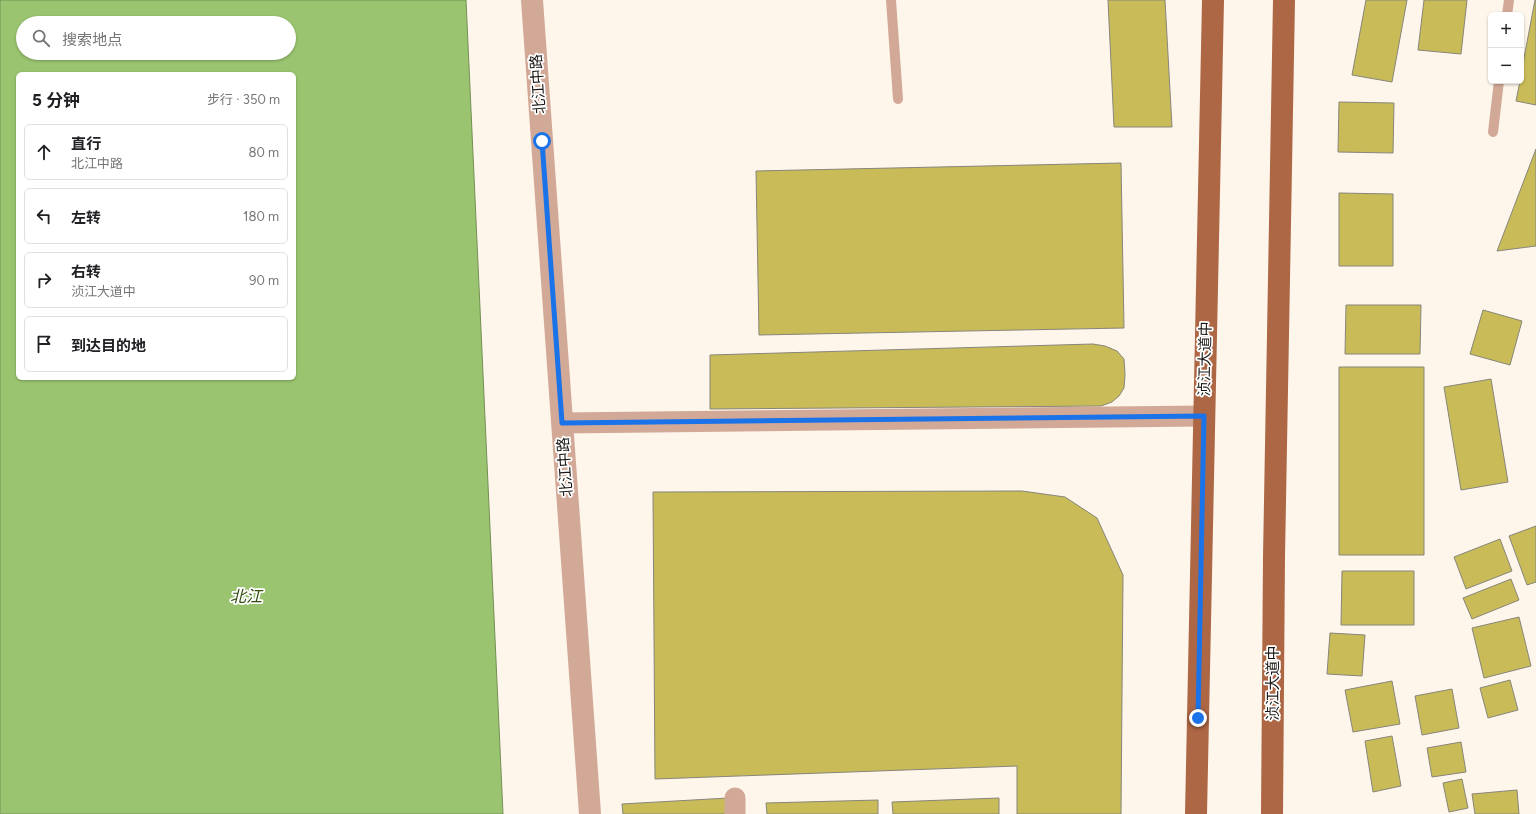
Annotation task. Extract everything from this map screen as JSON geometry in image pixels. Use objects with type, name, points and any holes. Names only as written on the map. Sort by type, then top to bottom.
[{"type":"main road","name":"浈江大道中","points":[[1196,814],[1213,0]]},
{"type":"main road","name":"浈江大道中","points":[[1272,814],[1284,0]]},
{"type":"street","name":"北江中路","points":[[532,0],[590,814]]},
{"type":"street","points":[[562,423],[1204,416]]},
{"type":"lane","points":[[891,0],[898,99]]},
{"type":"lane","points":[[1507,12],[1509,0]]},
{"type":"lane","points":[[1493,132],[1499,84]]},
{"type":"water","name":"北江","points":[[0,0],[466,0],[503,814],[0,814]]},
{"type":"building","points":[[1108,0],[1165,0],[1172,127],[1114,127]]},
{"type":"building","points":[[1366,0],[1407,0],[1392,82],[1352,75]]},
{"type":"building","points":[[1424,0],[1467,0],[1461,54],[1418,50]]},
{"type":"building","points":[[1536,0],[1536,105],[1516,101],[1519,84],[1524,84],[1524,58]]},
{"type":"building","points":[[1339,102],[1394,103],[1393,153],[1338,152]]},
{"type":"building","points":[[1536,149],[1536,246],[1497,251]]},
{"type":"building","points":[[1121,163],[1124,328],[759,335],[756,171]]},
{"type":"building","points":[[1339,193],[1393,194],[1393,266],[1339,266]]},
{"type":"building","points":[[1346,305],[1421,305],[1420,354],[1345,354]]},
{"type":"building","points":[[1483,310],[1522,321],[1510,365],[1470,354]]},
{"type":"building","points":[[1093,344],[1105,346],[1117,351],[1124,359],[1124,388],[1119,396],[1112,402],[1101,406],[710,409],[710,355]]},
{"type":"building","points":[[1339,367],[1424,367],[1424,555],[1339,555]]},
{"type":"building","points":[[1491,379],[1508,482],[1461,490],[1444,387]]},
{"type":"building","points":[[1022,491],[1065,497],[1097,518],[1123,575],[1121,814],[1017,814],[1017,766],[655,779],[653,492]]},
{"type":"building","points":[[1536,526],[1536,582],[1527,585],[1509,536]]},
{"type":"building","points":[[1500,539],[1512,571],[1466,589],[1454,557]]},
{"type":"building","points":[[1342,571],[1414,571],[1414,625],[1341,625]]},
{"type":"building","points":[[1511,579],[1519,600],[1472,619],[1463,598]]},
{"type":"building","points":[[1519,617],[1531,666],[1484,678],[1472,628]]},
{"type":"building","points":[[1330,633],[1365,635],[1362,676],[1327,674]]},
{"type":"building","points":[[1510,680],[1518,710],[1488,718],[1480,688]]},
{"type":"building","points":[[1392,681],[1400,724],[1353,732],[1345,690]]},
{"type":"building","points":[[1452,689],[1459,728],[1422,735],[1415,696]]},
{"type":"building","points":[[1392,736],[1401,786],[1373,792],[1365,741]]},
{"type":"building","points":[[1461,742],[1466,772],[1432,777],[1427,748]]},
{"type":"building","points":[[1462,779],[1468,808],[1449,812],[1443,783]]},
{"type":"building","points":[[1517,790],[1519,814],[1475,814],[1472,794]]},
{"type":"building","points":[[728,798],[728,814],[623,814],[622,804]]},
{"type":"building","points":[[999,798],[999,814],[893,814],[892,802]]},
{"type":"building","points":[[878,800],[878,814],[767,814],[766,803]]},
{"type":"route","points":[[542,141],[562,423],[1204,416],[1198,718]]}]
